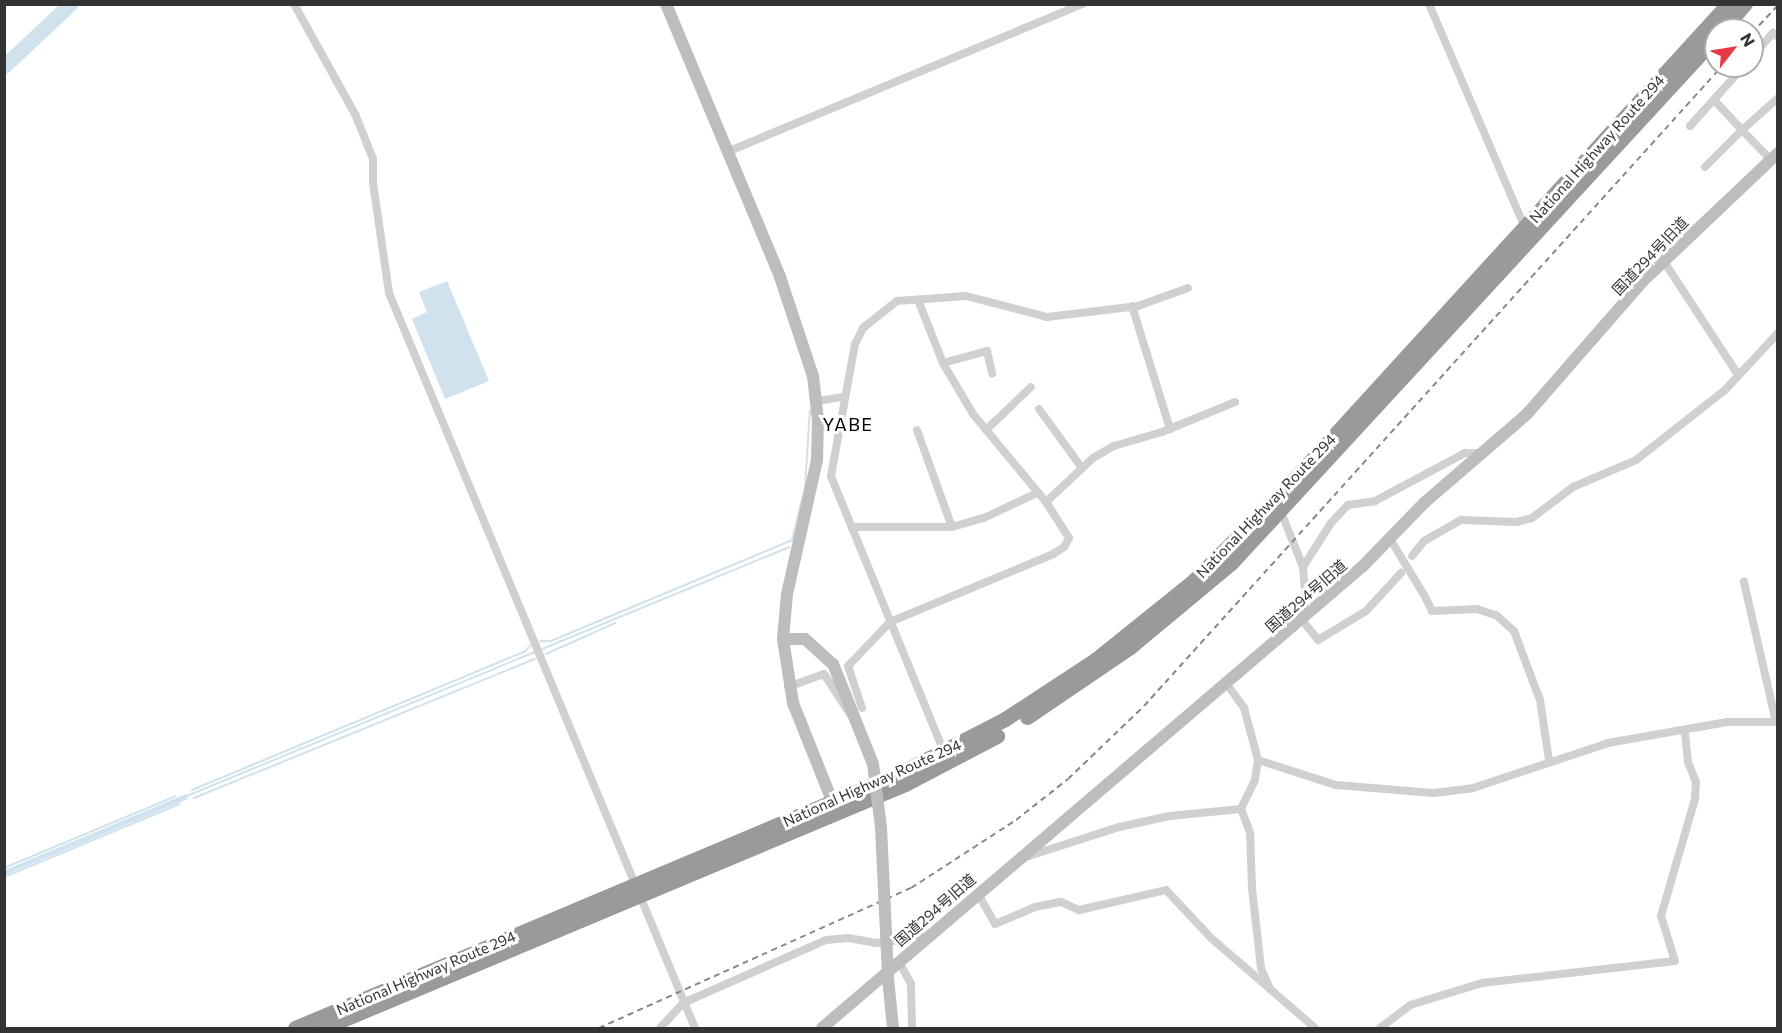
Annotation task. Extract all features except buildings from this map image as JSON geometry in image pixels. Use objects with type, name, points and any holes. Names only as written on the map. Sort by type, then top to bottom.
[{"type":"highway","name":"National Highway Route 294","points":[[835,807],[944,753],[1035,700],[1123,639],[1279,506],[1525,228],[1728,4]]},
{"type":"highway","points":[[1733,18],[1745,4]]},
{"type":"highway","name":"National Highway Route 294","points":[[295,1029],[835,807],[949,763],[1072,690],[1197,593],[1704,50]]},
{"type":"highway","name":"National Highway Route 294","points":[[323,1029],[637,890]]},
{"type":"street","points":[[294,4],[355,114],[373,159],[373,183],[389,293],[695,1029]]},
{"type":"street","points":[[666,4],[800,330],[817,400],[818,441],[812,494],[787,594],[783,639],[788,687],[835,807]]},
{"type":"street","points":[[727,152],[1083,4]]},
{"type":"street","points":[[1429,4],[1525,228]]},
{"type":"street","points":[[1764,43],[1773,33],[1778,37]]},
{"type":"street","points":[[1690,126],[1733,78]]},
{"type":"street","points":[[1705,167],[1778,98]]},
{"type":"street","points":[[1714,100],[1742,130],[1774,156]]},
{"type":"street","name":"国道294号旧道","points":[[822,1029],[1017,860],[1305,618],[1389,537],[1550,390],[1663,260],[1774,156]]},
{"type":"street","points":[[1663,260],[1709,337],[1737,374]]},
{"type":"street","points":[[944,753],[831,476],[842,397],[855,344],[863,328],[897,301],[966,296],[1047,316],[1132,306],[1188,288]]},
{"type":"street","points":[[862,708],[848,666],[890,622],[1064,547],[1069,538],[1046,502],[986,430],[943,363],[918,300]]},
{"type":"street","points":[[1132,306],[1170,429]]},
{"type":"street","points":[[1412,556],[1424,541],[1461,520],[1516,522],[1532,518],[1573,487],[1636,460],[1725,390],[1737,374],[1778,333]]},
{"type":"street","points":[[943,363],[987,351],[992,373]]},
{"type":"street","points":[[986,430],[1031,387]]},
{"type":"street","points":[[817,400],[842,397]]},
{"type":"street","points":[[1046,502],[1082,468],[1114,446],[1170,429],[1235,402]]},
{"type":"street","points":[[1039,409],[1082,468]]},
{"type":"street","points":[[917,430],[952,527]]},
{"type":"street","points":[[1303,567],[1324,533],[1348,505],[1375,501],[1466,453],[1482,453]]},
{"type":"street","points":[[852,527],[952,527],[984,518],[1037,493]]},
{"type":"street","points":[[1279,506],[1303,567],[1305,618],[1318,640],[1366,611],[1401,573]]},
{"type":"street","points":[[1389,537],[1432,611],[1477,609],[1496,615],[1514,631],[1540,700],[1549,760]]},
{"type":"street","points":[[1258,760],[1336,785],[1434,793],[1473,788],[1549,760],[1608,743],[1727,722],[1776,722],[1744,582]]},
{"type":"street","points":[[783,639],[805,639],[833,664],[873,764],[880,827],[892,1029]]},
{"type":"street","points":[[788,687],[824,674],[850,714]]},
{"type":"street","points":[[1226,683],[1244,708],[1258,760],[1255,780],[1241,809],[1250,833],[1252,888],[1261,968],[1270,989]]},
{"type":"street","points":[[1380,1029],[1410,1005],[1482,983],[1675,961],[1660,916],[1695,799],[1696,782],[1688,762],[1685,731]]},
{"type":"street","points":[[1017,860],[1119,826],[1170,816],[1241,809]]},
{"type":"street","points":[[978,894],[995,924],[1035,907],[1060,902],[1079,910],[1166,890],[1211,938],[1315,1029]]},
{"type":"street","points":[[660,1029],[683,1002],[835,938],[877,944],[926,938]]},
{"type":"street","points":[[899,962],[911,984],[912,1029]]},
{"type":"water","points":[[447,281],[489,381],[445,399],[412,319],[427,312],[419,292]]},
{"type":"water","points":[[186,794],[188,799],[5,875],[5,870]]},
{"type":"waterway","points":[[4,66],[70,4]]},
{"type":"waterway","points":[[540,641],[551,641],[792,540],[805,487],[810,410]]},
{"type":"waterway","points":[[542,649],[789,547]]},
{"type":"waterway","points":[[546,654],[615,623]]},
{"type":"waterway","points":[[192,790],[524,652],[531,645]]},
{"type":"waterway","points":[[187,796],[535,652]]},
{"type":"waterway","points":[[194,798],[535,659]]},
{"type":"waterway","points":[[4,868],[176,796]]},
{"type":"waterway","points":[[4,877],[179,804]]},
{"type":"railway","points":[[1764,20],[1778,5]]},
{"type":"railway","points":[[599,1028],[911,888],[1016,820],[1068,779],[1144,706],[1711,78]]},
{"type":"district","name":"YABE","points":[[848,424]]}]
